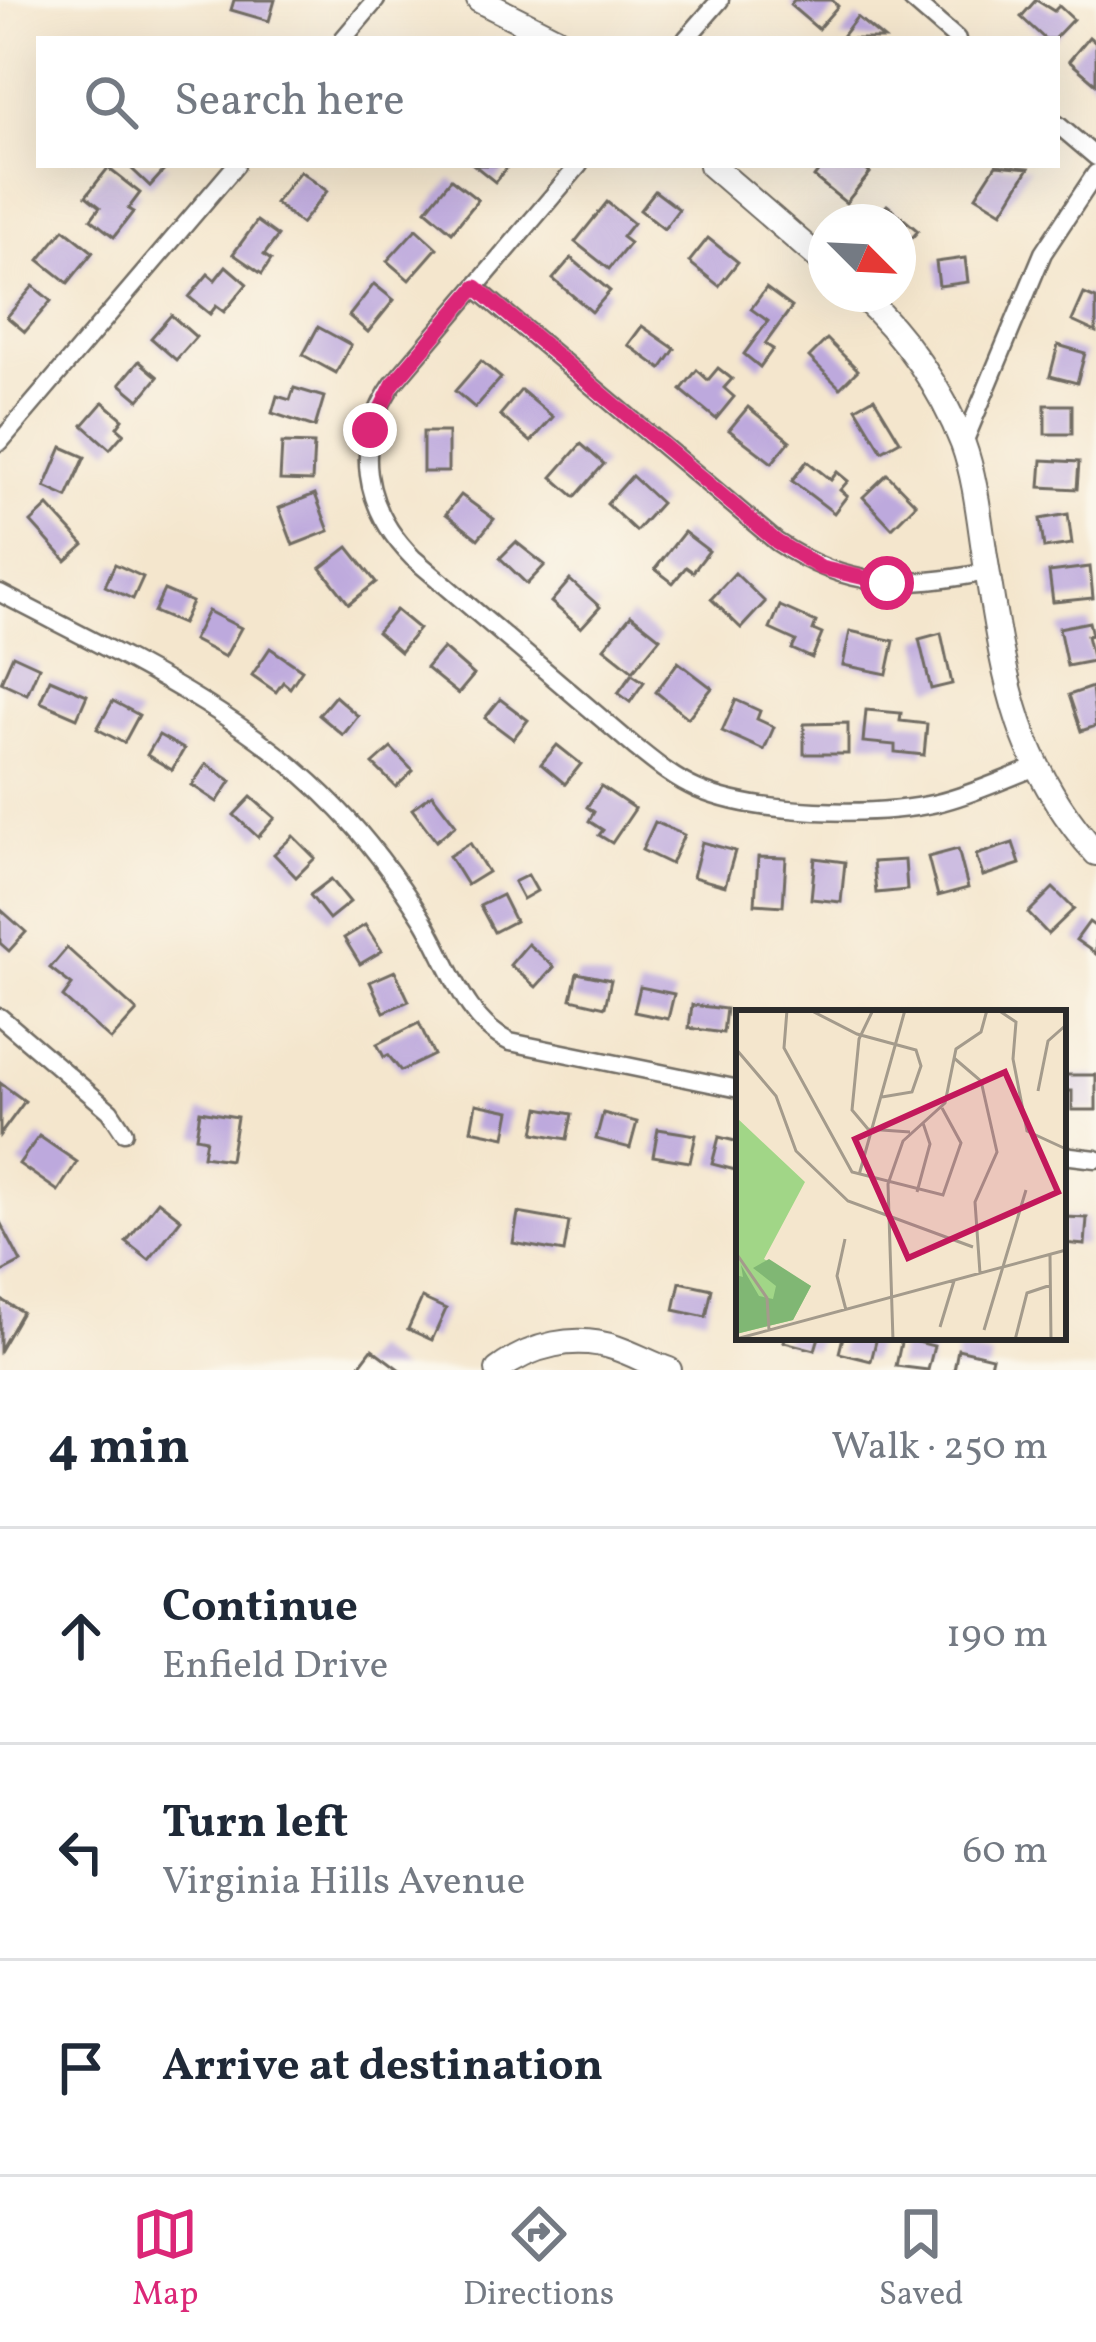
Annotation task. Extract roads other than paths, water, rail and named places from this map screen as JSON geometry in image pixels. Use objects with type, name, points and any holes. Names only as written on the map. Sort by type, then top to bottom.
[{"type":"street","points":[[346,36],[376,0]]},
{"type":"street","points":[[478,0],[550,36]]},
{"type":"street","points":[[689,36],[720,0]]},
{"type":"street","points":[[912,0],[954,36]]},
{"type":"street","points":[[1060,127],[1096,157]]},
{"type":"street","points":[[0,442],[233,168]]},
{"type":"street","points":[[576,168],[393,384],[370,430],[366,452],[373,500],[389,532],[413,558],[635,747],[668,773],[702,791],[756,806],[890,809],[951,799],[1034,768]]},
{"type":"street","points":[[714,168],[808,249]]},
{"type":"street","points":[[963,445],[1042,253],[1096,173]]},
{"type":"street","points":[[476,287],[801,558],[843,575],[887,583],[934,582],[987,572]]},
{"type":"street","points":[[876,312],[917,358],[963,445],[1017,722],[1034,768],[1060,811],[1096,853]]},
{"type":"street","points":[[0,577],[7,597],[204,700],[298,770],[381,859],[425,922],[467,1001],[497,1036],[736,1088]]},
{"type":"street","points":[[0,1017],[110,1111],[124,1132]]},
{"type":"street","points":[[1066,1155],[1096,1159]]},
{"type":"street","points":[[498,1370],[538,1348],[566,1342],[596,1343],[669,1370]]}]
